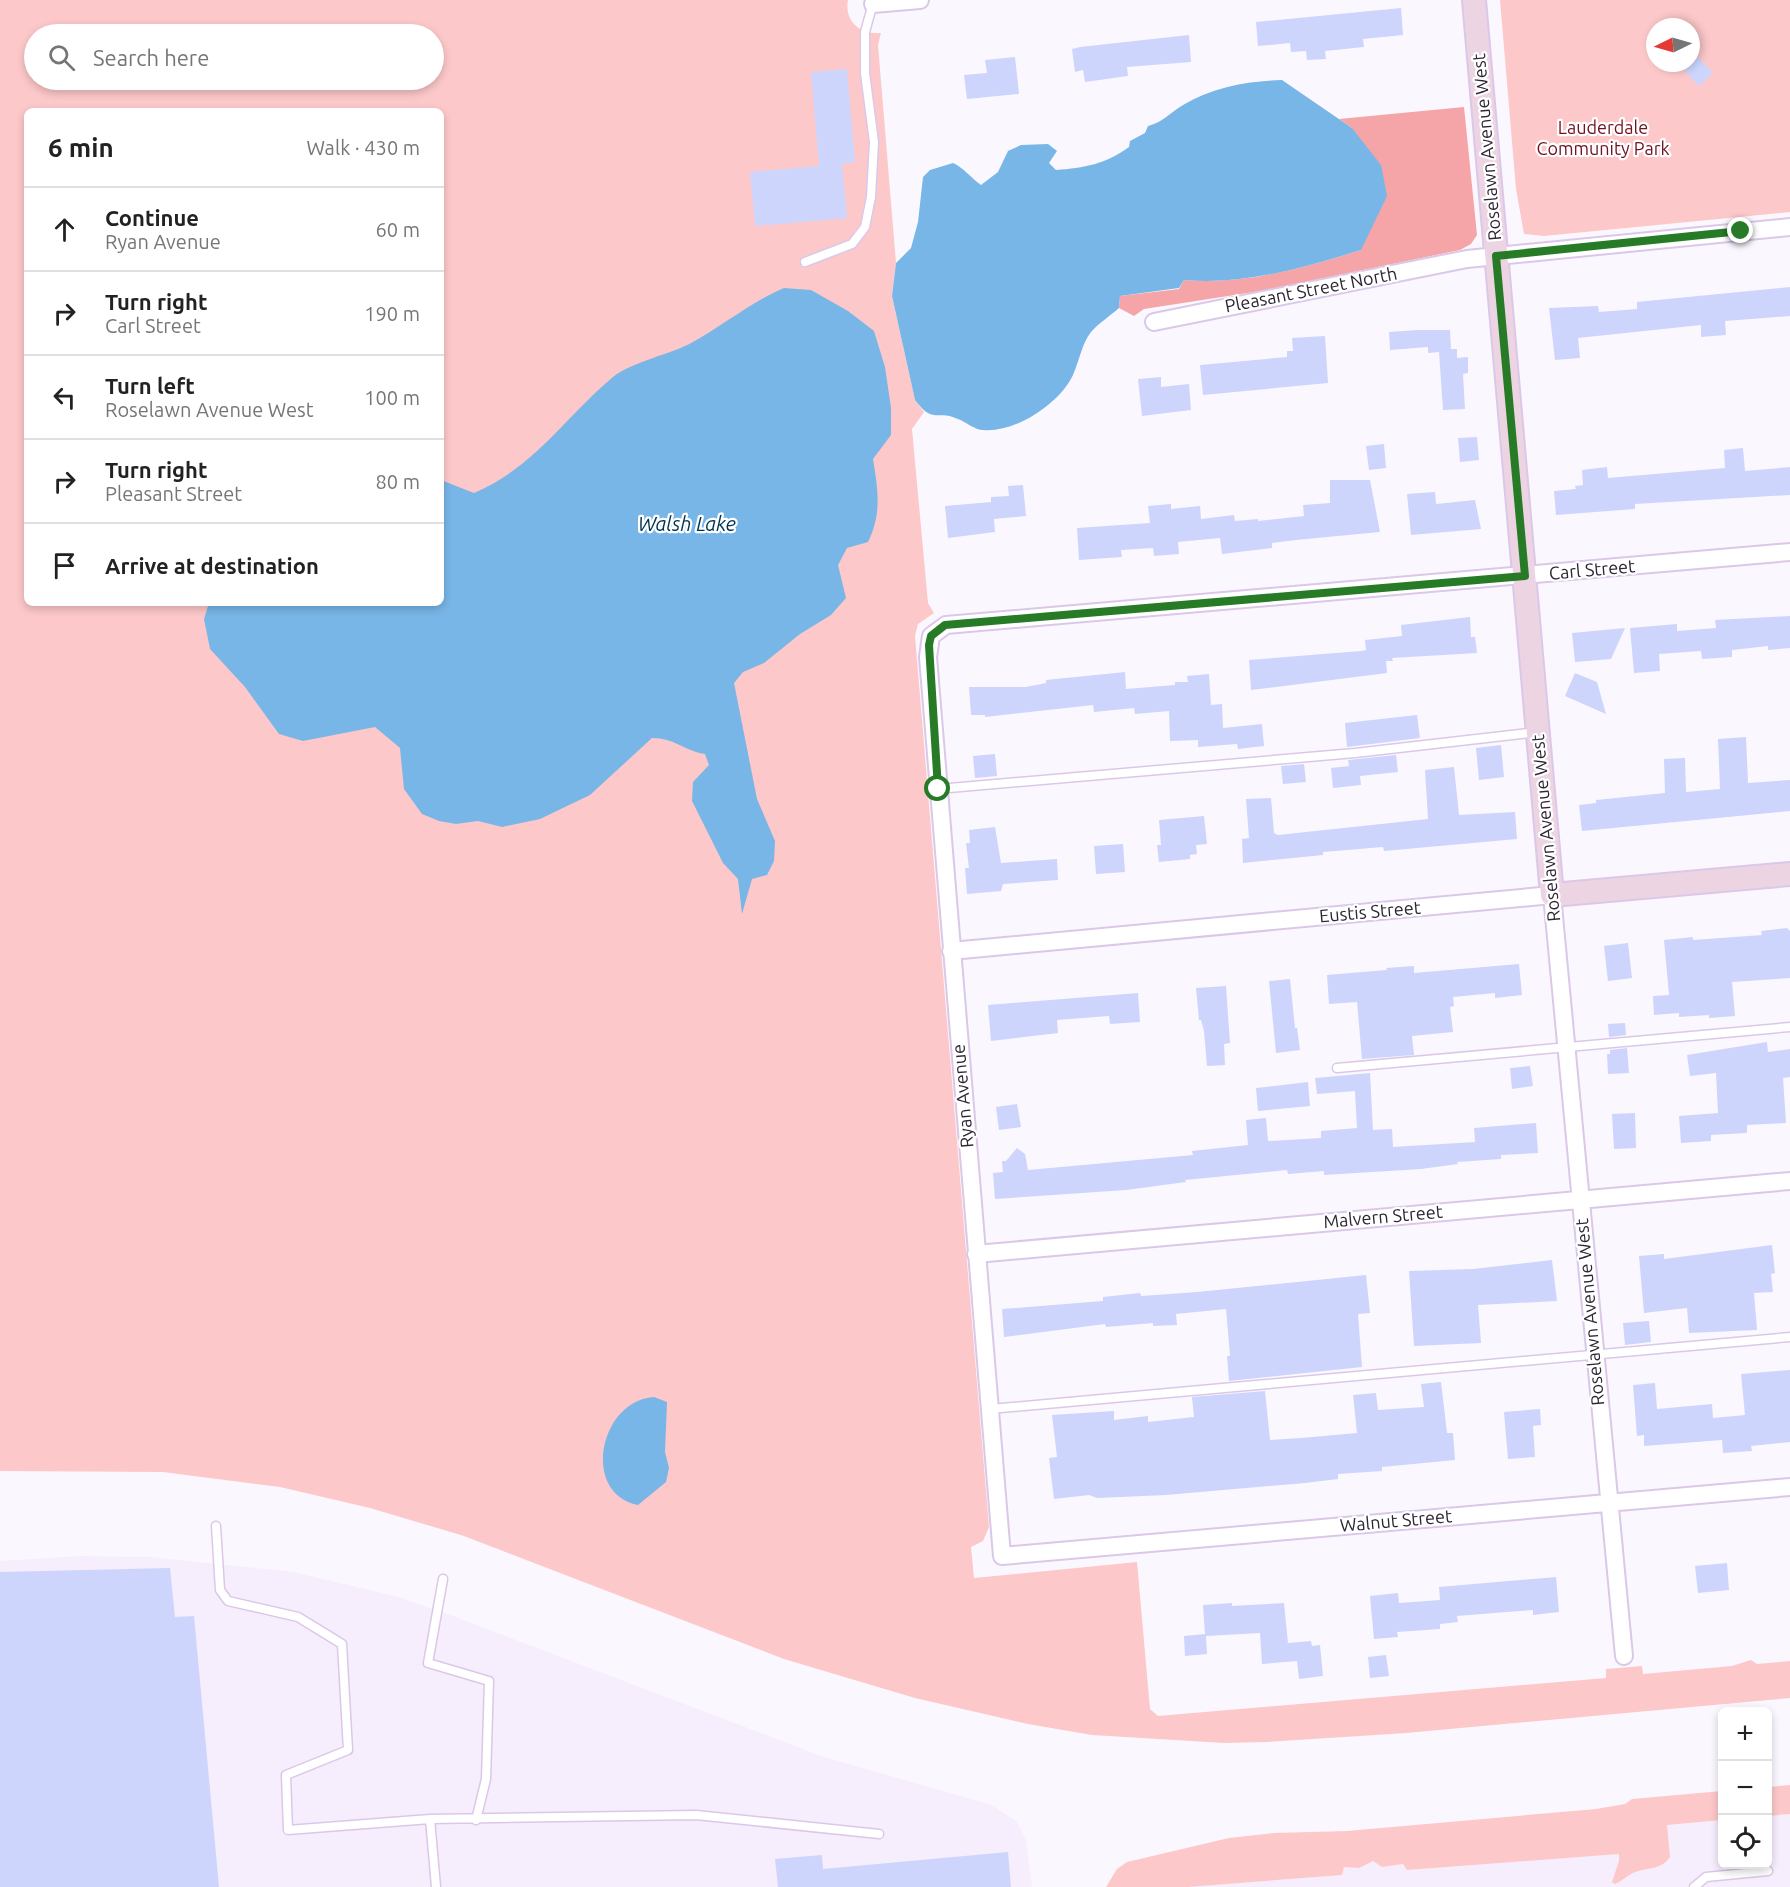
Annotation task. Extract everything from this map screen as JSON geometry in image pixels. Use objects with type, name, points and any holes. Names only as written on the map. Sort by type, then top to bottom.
[{"type":"street","points":[[873,2],[920,0]]},
{"type":"street","name":"Roselawn Avenue West","points":[[1474,0],[1552,896],[1624,1656]]},
{"type":"street","name":"Pleasant Street North","points":[[1154,322],[1467,259],[1790,226]]},
{"type":"street","name":"Carl Street","points":[[931,636],[945,625],[1790,552]]},
{"type":"street","name":"Ryan Avenue","points":[[931,636],[928,657],[938,789],[1002,1556]]},
{"type":"street","name":"Eustis Street","points":[[951,951],[1790,874]]},
{"type":"street","name":"Malvern Street","points":[[976,1254],[1790,1181]]},
{"type":"street","name":"Walnut Street","points":[[1002,1556],[1790,1487]]},
{"type":"lane","points":[[805,262],[852,244],[865,227],[871,197],[874,142],[865,74],[865,32],[873,2]]},
{"type":"lane","points":[[938,789],[1355,753],[1538,732]]},
{"type":"lane","points":[[1337,1068],[1790,1027]]},
{"type":"lane","points":[[990,1409],[1790,1337]]},
{"type":"lane","points":[[216,1526],[220,1590],[228,1601],[298,1617],[342,1644],[348,1750],[286,1775],[288,1830],[430,1819],[696,1815],[879,1834]]},
{"type":"lane","points":[[443,1579],[428,1663],[489,1681],[486,1779],[476,1820]]},
{"type":"lane","points":[[430,1819],[435,1887]]},
{"type":"lane","points":[[1694,1887],[1706,1877],[1768,1871]]},
{"type":"shaded area","points":[[1464,107],[1477,235],[1471,244],[1460,250],[1267,290],[1144,309],[1134,316],[1119,308],[1120,296],[1179,289],[1184,280],[1229,280],[1274,274],[1361,250],[1352,128],[1339,119]]},
{"type":"shaded area","points":[[81,1556],[150,1557],[294,1572],[398,1597],[453,1616],[824,1757],[992,1805],[1016,1821],[1026,1839],[1032,1887],[0,1887],[0,1561]]},
{"type":"shaded area","points":[[1790,1814],[1790,1887],[1188,1887],[1341,1875],[1344,1867],[1355,1868],[1373,1861],[1382,1867],[1403,1864],[1407,1870],[1619,1854],[1612,1882],[1622,1881],[1633,1873],[1659,1867],[1670,1857],[1667,1825],[1718,1820],[1718,1869],[1772,1869],[1772,1816]]},
{"type":"green space","points":[[0,0],[848,0],[847,8],[855,25],[866,32],[881,33],[878,45],[896,263],[892,296],[915,400],[924,412],[912,429],[928,603],[934,613],[918,624],[915,636],[989,1527],[983,1541],[971,1547],[974,1578],[1137,1562],[1150,1709],[1158,1716],[1606,1678],[1606,1669],[1642,1666],[1643,1674],[1732,1666],[1751,1660],[1757,1664],[1790,1661],[1790,1698],[1406,1733],[1267,1742],[1224,1743],[1092,1735],[1028,1724],[915,1698],[784,1659],[464,1536],[370,1508],[280,1487],[163,1472],[0,1471]]},
{"type":"green space","name":"Lauderdale Community Park","points":[[1500,0],[1790,0],[1790,212],[1544,236],[1524,234],[1516,189]]},
{"type":"green space","points":[[1790,1785],[1790,1814],[1772,1816],[1772,1787]]},
{"type":"green space","points":[[1718,1791],[1718,1820],[1667,1825],[1670,1857],[1658,1867],[1638,1871],[1615,1884],[1612,1882],[1619,1854],[1407,1870],[1403,1864],[1382,1867],[1373,1861],[1359,1868],[1344,1867],[1342,1875],[1188,1887],[1106,1887],[1117,1869],[1127,1862],[1229,1838],[1274,1833],[1347,1831],[1596,1809],[1625,1804],[1632,1799]]},
{"type":"water","points":[[1282,80],[1352,128],[1381,165],[1387,196],[1361,250],[1274,274],[1229,280],[1184,280],[1179,288],[1120,296],[1119,308],[1088,336],[1067,386],[1036,414],[1009,427],[980,430],[951,416],[931,414],[921,408],[915,400],[892,296],[896,263],[911,248],[918,222],[923,177],[930,170],[953,163],[981,185],[998,172],[1008,151],[1021,145],[1048,144],[1057,151],[1049,163],[1056,170],[1094,164],[1120,153],[1129,147],[1130,141],[1145,133],[1148,126],[1162,120],[1194,99],[1231,86]]},
{"type":"water","name":"Walsh Lake","points":[[784,288],[811,290],[848,311],[874,331],[885,367],[891,408],[891,435],[873,459],[878,501],[875,521],[868,542],[847,548],[838,565],[846,598],[831,615],[800,634],[764,663],[743,672],[734,683],[757,799],[775,841],[774,861],[767,875],[752,879],[742,914],[738,879],[723,863],[692,801],[693,782],[709,765],[705,754],[667,740],[652,738],[590,795],[540,819],[502,827],[478,821],[456,824],[439,821],[422,814],[404,789],[400,748],[375,727],[303,741],[279,734],[245,687],[210,649],[204,619],[208,606],[444,606],[444,481],[474,493],[495,482],[532,456],[613,377],[641,362],[693,342],[760,300]]},
{"type":"water","points":[[654,1397],[667,1402],[665,1452],[669,1468],[666,1482],[638,1505],[620,1497],[608,1483],[603,1466],[604,1448],[610,1429],[621,1413],[635,1402]]},
{"type":"building","points":[[1401,8],[1403,35],[1363,39],[1364,47],[1325,51],[1326,59],[1307,60],[1306,51],[1291,52],[1290,43],[1258,46],[1256,22]]},
{"type":"building","points":[[1189,35],[1191,62],[1127,67],[1128,76],[1085,82],[1083,70],[1075,72],[1072,49]]},
{"type":"building","points":[[1015,57],[1019,94],[967,99],[964,75],[987,73],[985,60]]},
{"type":"building","points":[[1700,59],[1713,73],[1699,86],[1686,72],[1700,72]]},
{"type":"building","points":[[847,69],[855,162],[842,164],[847,218],[755,226],[750,172],[819,166],[811,72]]},
{"type":"building","points":[[1790,287],[1790,316],[1725,321],[1726,335],[1701,337],[1701,325],[1578,338],[1580,358],[1555,360],[1549,308],[1598,306],[1599,312],[1637,309],[1637,302]]},
{"type":"building","points":[[1450,330],[1451,349],[1457,349],[1457,358],[1468,357],[1468,373],[1463,374],[1465,409],[1443,410],[1439,352],[1428,353],[1428,347],[1390,350],[1389,332]]},
{"type":"building","points":[[1325,336],[1328,383],[1203,395],[1200,365],[1287,357],[1287,351],[1293,351],[1292,338]]},
{"type":"building","points":[[1161,377],[1161,387],[1189,384],[1191,410],[1142,416],[1138,379]]},
{"type":"building","points":[[1477,437],[1479,460],[1460,462],[1458,438]]},
{"type":"building","points":[[1384,444],[1386,468],[1369,470],[1366,446]]},
{"type":"building","points":[[1743,448],[1745,471],[1790,467],[1790,495],[1635,504],[1635,509],[1556,515],[1554,491],[1576,489],[1575,486],[1583,485],[1582,470],[1607,467],[1608,478],[1725,468],[1724,450]]},
{"type":"building","points":[[1330,480],[1370,480],[1380,532],[1272,543],[1272,548],[1222,554],[1220,538],[1178,542],[1179,554],[1154,556],[1153,548],[1121,550],[1122,557],[1079,560],[1077,528],[1150,523],[1148,506],[1171,504],[1171,509],[1200,506],[1201,519],[1234,515],[1235,521],[1258,519],[1258,521],[1304,516],[1303,505],[1330,503]]},
{"type":"building","points":[[1023,485],[1026,516],[994,519],[995,532],[948,538],[945,506],[991,502],[991,497],[1009,496],[1008,486]]},
{"type":"building","points":[[1435,492],[1436,504],[1475,500],[1481,529],[1411,535],[1407,494]]},
{"type":"building","points":[[1790,616],[1790,648],[1768,650],[1768,646],[1732,650],[1732,657],[1702,659],[1701,651],[1659,654],[1660,671],[1634,673],[1630,628],[1677,624],[1677,631],[1716,628],[1715,620]]},
{"type":"building","points":[[1470,617],[1471,637],[1475,637],[1477,653],[1392,658],[1393,661],[1386,661],[1387,673],[1251,690],[1249,660],[1361,651],[1366,650],[1365,640],[1402,636],[1401,625]]},
{"type":"building","points":[[1625,628],[1611,659],[1575,662],[1572,633]]},
{"type":"building","points":[[1125,672],[1126,689],[1175,685],[1175,682],[1188,682],[1187,676],[1209,674],[1211,705],[1222,704],[1223,728],[1262,724],[1264,746],[1238,749],[1237,744],[1198,747],[1198,740],[1170,741],[1169,711],[1135,714],[1134,708],[1094,712],[1093,705],[985,717],[985,715],[971,715],[969,687],[1026,687],[1046,683],[1046,680]]},
{"type":"building","points":[[1575,673],[1597,682],[1606,714],[1565,696]]},
{"type":"building","points":[[1417,715],[1420,738],[1347,747],[1345,723]]},
{"type":"building","points":[[1746,737],[1748,783],[1790,780],[1790,811],[1582,831],[1579,805],[1596,803],[1596,800],[1665,793],[1664,759],[1685,758],[1686,792],[1720,789],[1718,739]]},
{"type":"building","points":[[1501,745],[1504,777],[1479,780],[1476,748]]},
{"type":"building","points":[[995,754],[997,776],[975,778],[973,756]]},
{"type":"building","points":[[1396,755],[1398,772],[1360,776],[1361,785],[1333,788],[1331,768],[1349,766],[1348,760]]},
{"type":"building","points":[[1304,764],[1306,782],[1283,784],[1281,766]]},
{"type":"building","points":[[1454,767],[1459,815],[1515,812],[1517,839],[1384,851],[1383,847],[1323,852],[1323,855],[1243,863],[1242,839],[1249,838],[1246,799],[1271,798],[1274,833],[1278,835],[1428,819],[1425,770]]},
{"type":"building","points":[[1204,816],[1207,844],[1196,845],[1197,854],[1190,855],[1190,859],[1159,862],[1157,845],[1161,845],[1159,820]]},
{"type":"building","points":[[995,827],[1001,863],[1057,859],[1058,880],[1003,884],[1001,891],[967,894],[965,868],[969,868],[966,843],[970,843],[969,830]]},
{"type":"building","points":[[1123,844],[1125,872],[1096,874],[1094,846]]},
{"type":"building","points":[[1787,928],[1790,931],[1790,978],[1732,982],[1735,1016],[1709,1018],[1709,1015],[1679,1017],[1679,1013],[1654,1015],[1653,996],[1669,995],[1664,940],[1762,935],[1761,931]]},
{"type":"building","points":[[1628,943],[1632,978],[1608,981],[1604,946]]},
{"type":"building","points":[[1519,964],[1522,995],[1495,998],[1495,993],[1453,997],[1454,1006],[1450,1007],[1453,1032],[1412,1036],[1414,1055],[1362,1059],[1357,1002],[1329,1004],[1327,975],[1414,966],[1414,973]]},
{"type":"building","points":[[1290,979],[1295,1028],[1297,1028],[1300,1050],[1276,1053],[1269,981]]},
{"type":"building","points":[[1226,986],[1230,1043],[1224,1044],[1225,1065],[1207,1066],[1204,1031],[1201,1020],[1199,1020],[1196,988]]},
{"type":"building","points":[[1138,993],[1140,1022],[1110,1024],[1109,1016],[1057,1020],[1058,1033],[991,1041],[988,1005]]},
{"type":"building","points":[[1625,1023],[1626,1035],[1609,1037],[1608,1024]]},
{"type":"building","points":[[1767,1042],[1768,1052],[1790,1049],[1790,1077],[1783,1078],[1786,1123],[1747,1125],[1747,1133],[1711,1135],[1711,1141],[1681,1143],[1679,1116],[1718,1113],[1716,1073],[1690,1076],[1687,1055]]},
{"type":"building","points":[[1627,1048],[1629,1073],[1608,1074],[1607,1054],[1610,1054],[1610,1050]]},
{"type":"building","points":[[1530,1066],[1533,1086],[1512,1089],[1510,1068]]},
{"type":"building","points":[[1370,1073],[1373,1130],[1392,1129],[1393,1147],[1475,1142],[1474,1128],[1536,1123],[1538,1153],[1501,1155],[1501,1159],[1457,1162],[1458,1164],[1421,1169],[1324,1175],[1324,1171],[1288,1174],[1287,1170],[1185,1180],[1186,1182],[1126,1190],[995,1199],[993,1173],[1003,1172],[1002,1161],[1006,1161],[1017,1148],[1025,1154],[1028,1170],[1193,1155],[1192,1151],[1248,1145],[1246,1120],[1266,1118],[1268,1141],[1321,1138],[1321,1131],[1357,1128],[1355,1091],[1317,1094],[1315,1078]]},
{"type":"building","points":[[1308,1082],[1310,1106],[1258,1111],[1256,1088]]},
{"type":"building","points":[[1017,1104],[1021,1127],[999,1130],[996,1107]]},
{"type":"building","points":[[1635,1113],[1636,1148],[1614,1149],[1612,1114]]},
{"type":"building","points":[[1772,1245],[1775,1273],[1771,1274],[1773,1292],[1754,1293],[1757,1330],[1689,1333],[1687,1308],[1644,1313],[1639,1256],[1664,1254],[1664,1259]]},
{"type":"building","points":[[1552,1260],[1557,1301],[1478,1305],[1481,1343],[1414,1346],[1409,1271],[1473,1269]]},
{"type":"building","points":[[1366,1275],[1370,1313],[1358,1314],[1362,1367],[1229,1381],[1227,1356],[1230,1356],[1226,1309],[1176,1314],[1177,1325],[1153,1326],[1153,1323],[1106,1327],[1105,1324],[1004,1337],[1002,1309],[1103,1301],[1103,1297],[1140,1293],[1141,1296],[1197,1292]]},
{"type":"building","points":[[1649,1321],[1651,1342],[1625,1345],[1623,1323]]},
{"type":"building","points":[[1790,1370],[1790,1442],[1751,1446],[1752,1451],[1723,1453],[1722,1440],[1644,1446],[1644,1435],[1637,1436],[1633,1385],[1655,1383],[1657,1409],[1712,1404],[1713,1418],[1745,1415],[1741,1374]]},
{"type":"building","points":[[1441,1382],[1447,1433],[1453,1433],[1455,1460],[1382,1467],[1382,1471],[1338,1474],[1338,1479],[1305,1483],[1166,1495],[1097,1498],[1089,1495],[1054,1499],[1049,1458],[1057,1457],[1052,1415],[1114,1411],[1114,1420],[1148,1416],[1148,1422],[1194,1417],[1192,1397],[1265,1391],[1270,1440],[1301,1438],[1357,1433],[1353,1395],[1376,1393],[1378,1410],[1424,1407],[1421,1384]]},
{"type":"building","points":[[1540,1409],[1541,1425],[1533,1426],[1535,1457],[1508,1459],[1504,1412]]},
{"type":"building","points":[[1727,1563],[1729,1590],[1698,1593],[1695,1566]]},
{"type":"building","points":[[170,1568],[175,1617],[194,1616],[219,1887],[0,1887],[0,1572]]},
{"type":"building","points":[[1556,1577],[1559,1612],[1533,1615],[1533,1610],[1457,1616],[1458,1622],[1440,1624],[1440,1629],[1397,1632],[1398,1637],[1374,1639],[1370,1596],[1398,1593],[1399,1603],[1440,1600],[1439,1587]]},
{"type":"building","points":[[1232,1603],[1232,1606],[1284,1603],[1288,1643],[1311,1641],[1312,1646],[1320,1645],[1323,1676],[1299,1679],[1297,1661],[1262,1664],[1260,1633],[1206,1636],[1207,1654],[1185,1656],[1184,1636],[1205,1634],[1203,1605]]},
{"type":"building","points":[[1386,1655],[1389,1676],[1370,1678],[1368,1657]]},
{"type":"building","points":[[1008,1852],[1011,1887],[778,1887],[775,1859],[822,1855],[823,1869]]},
{"type":"route","points":[[938,789],[928,657],[931,636],[945,625],[1525,576],[1496,256],[1741,231]]}]
